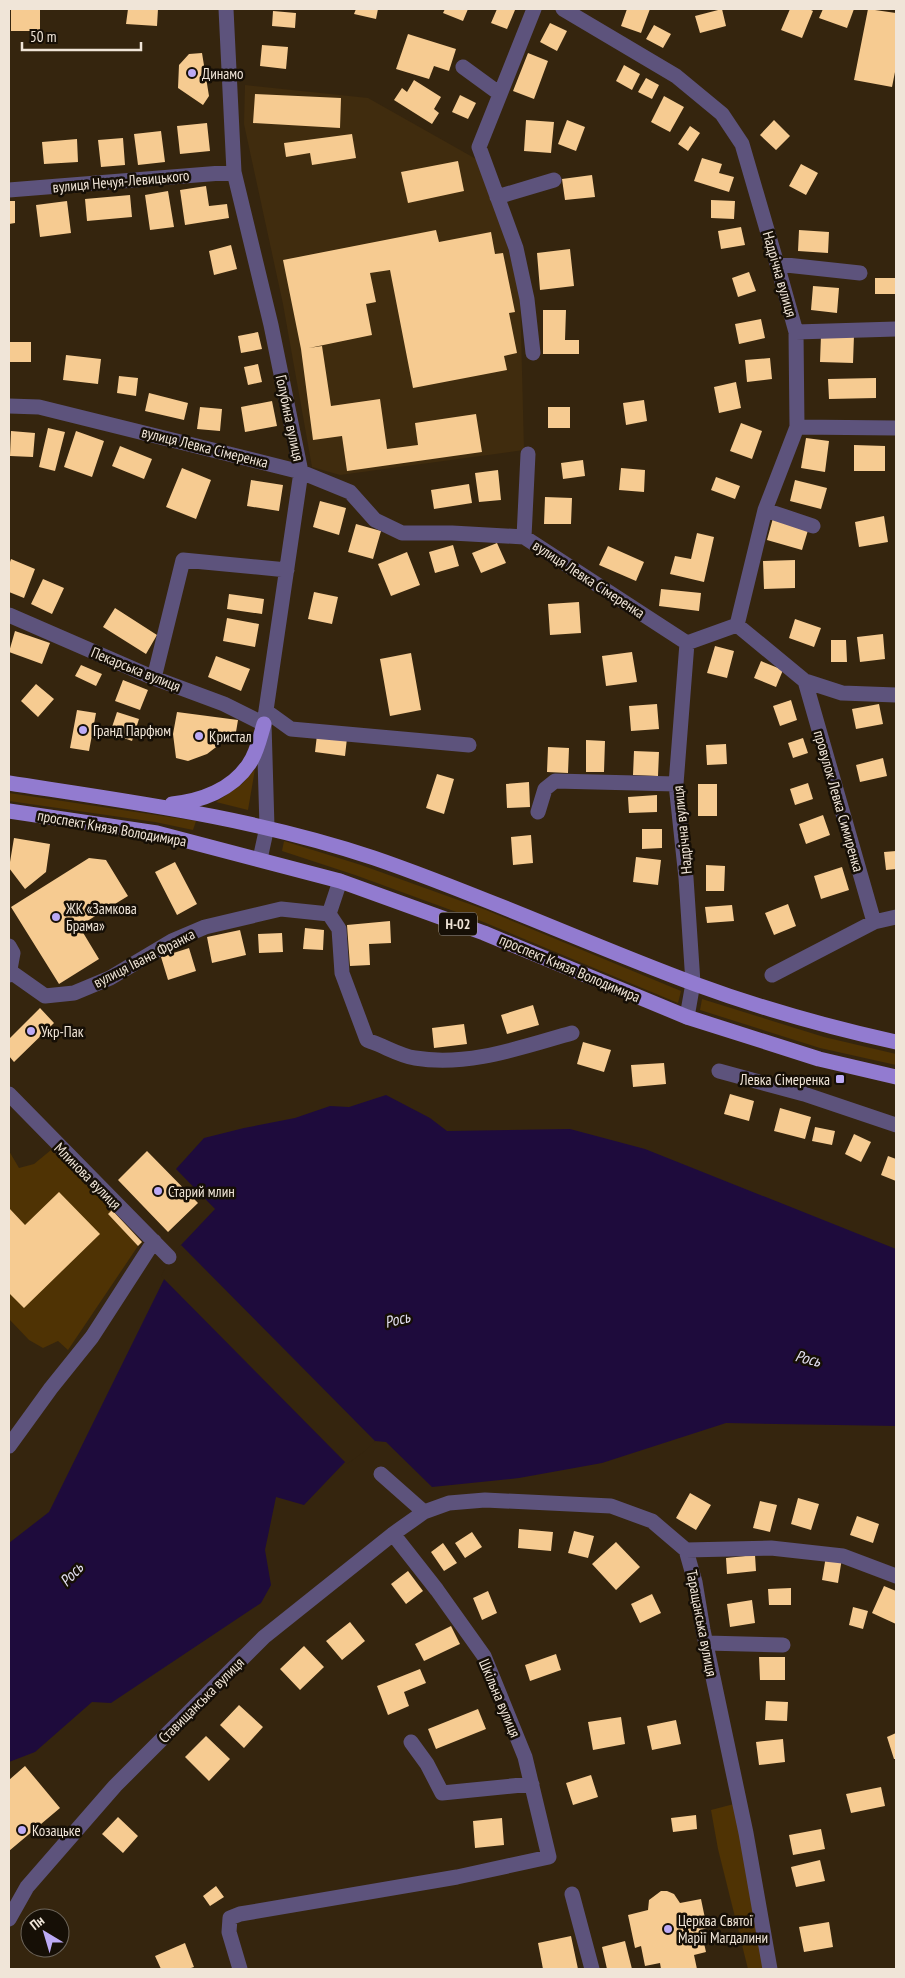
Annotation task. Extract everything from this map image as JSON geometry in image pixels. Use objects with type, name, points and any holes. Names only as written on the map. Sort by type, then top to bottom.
[{"type":"main road","points":[[159,806],[188,802],[213,794],[234,781],[249,764],[258,745],[265,717]]},
{"type":"main road","name":"проспект Князя Володимира","points":[[9,783],[159,806],[267,826],[382,861],[498,904],[693,983],[836,1028],[896,1042]]},
{"type":"main road","name":"проспект Князя Володимира","points":[[9,811],[157,833],[340,881],[484,933],[687,1017],[819,1059],[896,1077]]},
{"type":"street","name":"Голубина вулиця","points":[[226,9],[234,172],[271,325],[302,472],[265,717],[267,826],[260,859]]},
{"type":"street","points":[[534,9],[479,147],[516,248],[527,299],[534,353]]},
{"type":"street","name":"Надрічна вулиця","points":[[563,9],[676,76],[722,114],[742,144],[777,264],[796,332],[797,426],[765,510],[737,625]]},
{"type":"street","points":[[463,66],[500,94]]},
{"type":"street","name":"вулиця Нечуя-Левицького","points":[[9,190],[234,172]]},
{"type":"street","points":[[497,197],[554,180]]},
{"type":"street","points":[[777,264],[860,273]]},
{"type":"street","points":[[796,332],[896,329]]},
{"type":"street","name":"вулиця Левка Сімеренка","points":[[9,406],[39,407],[56,410],[302,472],[350,492],[375,520],[402,533],[452,533],[524,537],[687,643]]},
{"type":"street","points":[[797,426],[896,428]]},
{"type":"street","points":[[524,537],[528,454]]},
{"type":"street","points":[[765,510],[813,526]]},
{"type":"street","points":[[154,678],[183,560],[286,570]]},
{"type":"street","name":"Пекарська вулиця","points":[[9,615],[154,678],[265,717],[291,729],[469,745]]},
{"type":"street","points":[[687,643],[737,625],[805,681],[842,693],[896,694]]},
{"type":"street","name":"Надрічна вулиця","points":[[687,643],[676,784],[686,878],[693,983],[687,1017]]},
{"type":"street","name":"провулок Левка Симиренка","points":[[805,681],[874,922]]},
{"type":"street","points":[[538,812],[545,789],[555,781],[676,784]]},
{"type":"street","points":[[340,881],[328,914],[339,929],[342,973],[367,1040],[414,1058],[458,1060],[513,1050],[572,1033]]},
{"type":"street","name":"вулиця Івана Франка","points":[[10,973],[45,996],[74,992],[110,978],[172,941],[205,927],[281,909],[328,914]]},
{"type":"street","points":[[772,975],[874,922],[896,917]]},
{"type":"street","points":[[9,946],[13,953],[10,973]]},
{"type":"street","points":[[719,1071],[804,1094],[896,1125]]},
{"type":"street","name":"Млинова вулиця","points":[[9,1094],[169,1257]]},
{"type":"street","points":[[9,1446],[51,1388],[92,1337],[154,1241]]},
{"type":"street","points":[[381,1474],[424,1512]]},
{"type":"street","name":"Таращанська вулиця","points":[[424,1512],[448,1503],[486,1500],[611,1506],[652,1521],[686,1550],[695,1582],[746,1833],[770,1969]]},
{"type":"street","name":"Ставищанська вулиця","points":[[9,1919],[27,1887],[115,1786],[264,1637],[393,1534],[424,1512]]},
{"type":"street","name":"Шкільна вулиця","points":[[240,1969],[229,1932],[230,1918],[240,1914],[457,1877],[549,1857],[526,1757],[484,1656],[438,1590],[393,1534]]},
{"type":"street","points":[[686,1550],[771,1548],[842,1556],[896,1576]]},
{"type":"street","points":[[706,1643],[783,1645]]},
{"type":"street","points":[[411,1742],[427,1764],[442,1793],[532,1784]]},
{"type":"street","points":[[572,1894],[592,1969]]},
{"type":"shaded area","points":[[245,85],[368,98],[476,159],[500,220],[520,292],[524,450],[340,475],[312,467],[283,304],[244,124]]},
{"type":"shaded area","points":[[255,769],[248,810],[216,802],[242,784]]},
{"type":"shaded area","points":[[9,793],[196,821],[193,830],[155,822],[9,801]]},
{"type":"shaded area","points":[[284,841],[361,865],[486,910],[681,991],[678,1003],[481,921],[355,875],[282,851]]},
{"type":"shaded area","points":[[702,999],[824,1037],[896,1054],[896,1065],[820,1048],[700,1010]]},
{"type":"shaded area","points":[[51,1150],[112,1210],[108,1214],[138,1246],[68,1350],[58,1341],[43,1348],[29,1340],[9,1319],[9,1151],[19,1168],[34,1164]]},
{"type":"shaded area","points":[[734,1804],[765,1969],[748,1969],[718,1849],[711,1810]]},
{"type":"water","name":"Рось","points":[[386,1095],[430,1118],[447,1131],[570,1129],[645,1149],[896,1249],[896,1426],[726,1423],[602,1463],[519,1478],[432,1487],[386,1442],[375,1441],[346,1461],[304,1505],[276,1497],[265,1550],[271,1585],[261,1603],[111,1703],[92,1702],[35,1752],[9,1762],[9,1543],[49,1512],[181,1245],[215,1209],[176,1169],[204,1138],[295,1118],[330,1106],[349,1107]]},
{"type":"pier","points":[[181,1245],[375,1441],[365,1451],[347,1464],[161,1276],[175,1251]]},
{"type":"building","points":[[11,9],[40,9],[40,31],[11,31]]},
{"type":"building","points":[[128,9],[158,9],[157,26],[126,24]]},
{"type":"building","points":[[356,9],[378,9],[376,19],[354,14]]},
{"type":"building","points":[[445,9],[468,9],[463,21],[443,13]]},
{"type":"building","points":[[497,9],[515,10],[507,29],[491,23]]},
{"type":"building","points":[[627,9],[650,9],[641,33],[621,26]]},
{"type":"building","points":[[722,9],[726,26],[700,33],[695,16]]},
{"type":"building","points":[[790,9],[809,9],[813,11],[802,38],[781,30]]},
{"type":"building","points":[[823,9],[854,9],[847,28],[819,18]]},
{"type":"building","points":[[868,9],[896,13],[896,67],[892,87],[854,80]]},
{"type":"building","points":[[273,11],[296,13],[295,28],[272,26]]},
{"type":"building","points":[[550,23],[567,31],[557,51],[540,42]]},
{"type":"building","points":[[654,25],[671,34],[663,48],[646,39]]},
{"type":"building","points":[[408,34],[456,49],[449,71],[434,66],[429,79],[396,69]]},
{"type":"building","points":[[262,45],[288,47],[286,69],[260,66]]},
{"type":"building","name":"Динамо","points":[[202,53],[209,96],[203,105],[178,88],[179,65],[189,54]]},
{"type":"building","points":[[528,53],[548,61],[534,99],[513,91]]},
{"type":"building","points":[[624,65],[640,74],[632,90],[616,81]]},
{"type":"building","points":[[646,78],[659,85],[652,99],[638,92]]},
{"type":"building","points":[[414,80],[441,97],[434,109],[439,113],[432,124],[394,100],[402,88],[407,92]]},
{"type":"building","points":[[255,94],[341,98],[340,128],[253,123]]},
{"type":"building","points":[[460,95],[476,103],[468,119],[452,112]]},
{"type":"building","points":[[664,96],[684,107],[670,132],[651,122]]},
{"type":"building","points":[[526,120],[554,122],[551,153],[524,151]]},
{"type":"building","points":[[567,120],[585,127],[576,151],[558,144]]},
{"type":"building","points":[[774,120],[790,136],[776,150],[760,135]]},
{"type":"building","points":[[207,123],[210,151],[180,154],[177,126]]},
{"type":"building","points":[[690,126],[700,133],[688,151],[678,144]]},
{"type":"building","points":[[161,131],[165,162],[138,165],[134,134]]},
{"type":"building","points":[[352,134],[356,158],[312,165],[310,153],[286,157],[284,143]]},
{"type":"building","points":[[123,138],[125,165],[101,167],[98,140]]},
{"type":"building","points":[[77,139],[78,162],[44,164],[42,142]]},
{"type":"building","points":[[702,158],[722,164],[719,173],[734,177],[729,192],[694,181]]},
{"type":"building","points":[[458,161],[464,191],[408,203],[401,172]]},
{"type":"building","points":[[801,164],[818,173],[806,195],[789,186]]},
{"type":"building","points":[[592,175],[595,197],[565,200],[562,179]]},
{"type":"building","points":[[206,186],[209,206],[227,204],[229,218],[185,225],[180,190]]},
{"type":"building","points":[[168,191],[174,227],[150,230],[145,195]]},
{"type":"building","points":[[130,195],[132,217],[87,221],[85,199]]},
{"type":"building","points":[[711,200],[735,201],[734,219],[711,218]]},
{"type":"building","points":[[9,201],[15,201],[15,223],[9,224]]},
{"type":"building","points":[[67,201],[71,233],[40,237],[36,205]]},
{"type":"building","points":[[741,227],[745,245],[721,249],[718,231]]},
{"type":"building","points":[[436,230],[439,242],[491,232],[495,254],[503,253],[515,312],[509,313],[517,353],[504,356],[507,370],[413,388],[390,270],[370,273],[376,302],[366,304],[372,335],[309,348],[322,346],[331,406],[380,399],[387,449],[418,445],[415,423],[476,414],[482,452],[347,471],[342,436],[313,440],[301,349],[283,260]]},
{"type":"building","points":[[799,230],[829,232],[828,253],[798,251]]},
{"type":"building","points":[[231,245],[237,269],[214,275],[209,251]]},
{"type":"building","points":[[570,249],[574,286],[540,290],[537,253]]},
{"type":"building","points":[[749,272],[756,291],[738,297],[732,278]]},
{"type":"building","points":[[875,278],[896,278],[896,294],[875,294]]},
{"type":"building","points":[[813,286],[839,288],[837,313],[811,310]]},
{"type":"building","points":[[543,310],[566,310],[565,340],[579,340],[579,354],[543,354]]},
{"type":"building","points":[[761,319],[765,338],[739,344],[735,324]]},
{"type":"building","points":[[258,332],[262,349],[241,353],[238,336]]},
{"type":"building","points":[[821,335],[854,335],[853,363],[820,362]]},
{"type":"building","points":[[9,342],[31,342],[31,362],[9,362]]},
{"type":"building","points":[[66,355],[101,359],[98,384],[63,380]]},
{"type":"building","points":[[770,358],[772,379],[747,382],[745,360]]},
{"type":"building","points":[[258,364],[262,382],[248,385],[244,367]]},
{"type":"building","points":[[119,376],[138,378],[136,396],[117,393]]},
{"type":"building","points":[[876,378],[876,398],[829,399],[828,379]]},
{"type":"building","points":[[736,382],[741,408],[719,413],[714,387]]},
{"type":"building","points":[[149,393],[188,403],[184,420],[145,411]]},
{"type":"building","points":[[644,400],[647,421],[626,425],[623,403]]},
{"type":"building","points":[[272,401],[277,426],[245,432],[241,407]]},
{"type":"building","points":[[200,407],[222,409],[220,431],[197,429]]},
{"type":"building","points":[[548,407],[570,407],[570,428],[548,428]]},
{"type":"building","points":[[741,423],[762,431],[752,459],[730,451]]},
{"type":"building","points":[[48,428],[65,432],[55,471],[39,467]]},
{"type":"building","points":[[11,431],[35,433],[33,457],[10,456]]},
{"type":"building","points":[[76,431],[104,441],[92,477],[64,467]]},
{"type":"building","points":[[806,438],[829,441],[825,472],[801,468]]},
{"type":"building","points":[[854,445],[885,446],[885,471],[854,471]]},
{"type":"building","points":[[120,446],[152,459],[144,479],[112,466]]},
{"type":"building","points":[[583,460],[585,476],[563,479],[561,463]]},
{"type":"building","points":[[182,468],[211,480],[196,519],[166,507]]},
{"type":"building","points":[[621,468],[645,470],[644,492],[619,490]]},
{"type":"building","points":[[498,470],[501,500],[479,502],[475,473]]},
{"type":"building","points":[[716,477],[740,486],[735,499],[711,490]]},
{"type":"building","points":[[251,480],[283,485],[279,511],[247,506]]},
{"type":"building","points":[[795,480],[827,488],[821,509],[790,501]]},
{"type":"building","points":[[469,484],[472,503],[434,509],[431,490]]},
{"type":"building","points":[[545,497],[572,498],[571,524],[544,524]]},
{"type":"building","points":[[320,501],[346,508],[339,535],[313,527]]},
{"type":"building","points":[[884,516],[888,542],[859,547],[855,522]]},
{"type":"building","points":[[773,518],[809,527],[802,550],[767,540]]},
{"type":"building","points":[[356,524],[381,531],[373,559],[348,552]]},
{"type":"building","points":[[697,533],[714,537],[704,582],[670,574],[675,556],[691,559]]},
{"type":"building","points":[[497,543],[506,563],[481,573],[472,553]]},
{"type":"building","points":[[453,545],[459,566],[435,573],[429,552]]},
{"type":"building","points":[[608,546],[644,562],[636,581],[599,565]]},
{"type":"building","points":[[407,552],[420,585],[391,596],[378,564]]},
{"type":"building","points":[[11,559],[35,569],[24,598],[9,592],[9,565]]},
{"type":"building","points":[[795,560],[795,588],[764,589],[763,561]]},
{"type":"building","points":[[43,579],[64,588],[52,614],[31,604]]},
{"type":"building","points":[[661,589],[701,593],[699,611],[659,606]]},
{"type":"building","points":[[314,592],[338,597],[332,624],[308,619]]},
{"type":"building","points":[[229,594],[264,599],[262,614],[227,609]]},
{"type":"building","points":[[579,602],[581,633],[550,635],[548,604]]},
{"type":"building","points":[[115,608],[157,635],[146,654],[103,627]]},
{"type":"building","points":[[227,618],[259,624],[255,647],[223,641]]},
{"type":"building","points":[[795,619],[821,628],[814,647],[789,638]]},
{"type":"building","points":[[15,631],[50,643],[42,664],[9,652]]},
{"type":"building","points":[[883,634],[885,659],[860,662],[857,637]]},
{"type":"building","points":[[831,640],[846,640],[847,662],[831,662]]},
{"type":"building","points":[[715,646],[734,651],[727,678],[707,673]]},
{"type":"building","points":[[632,652],[637,682],[606,686],[602,656]]},
{"type":"building","points":[[411,653],[421,710],[390,716],[380,659]]},
{"type":"building","points":[[216,656],[250,669],[241,691],[208,677]]},
{"type":"building","points":[[761,661],[783,670],[776,687],[754,678]]},
{"type":"building","points":[[81,665],[102,674],[96,686],[75,676]]},
{"type":"building","points":[[123,680],[148,690],[140,710],[115,701]]},
{"type":"building","points":[[36,684],[54,699],[38,717],[21,701]]},
{"type":"building","points":[[791,700],[797,720],[780,726],[773,706]]},
{"type":"building","points":[[657,704],[659,729],[631,731],[629,706]]},
{"type":"building","points":[[879,704],[883,724],[856,729],[852,709]]},
{"type":"building","name":"Гранд Парфюм","points":[[77,710],[96,713],[89,751],[70,748]]},
{"type":"building","points":[[117,712],[139,719],[132,741],[110,733]]},
{"type":"building","points":[[177,712],[238,720],[236,732],[207,754],[188,761],[176,758],[173,734]]},
{"type":"building","points":[[317,735],[347,738],[345,756],[315,752]]},
{"type":"building","points":[[803,738],[808,753],[793,758],[788,743]]},
{"type":"building","points":[[586,740],[605,741],[604,772],[586,772]]},
{"type":"building","points":[[726,744],[727,764],[707,765],[706,745]]},
{"type":"building","points":[[548,747],[569,748],[568,773],[547,772]]},
{"type":"building","points":[[634,751],[659,752],[658,776],[633,775]]},
{"type":"building","points":[[883,758],[887,776],[860,782],[856,765]]},
{"type":"building","points":[[437,774],[454,779],[444,814],[426,808]]},
{"type":"building","points":[[529,782],[530,807],[507,808],[506,784]]},
{"type":"building","points":[[808,783],[813,799],[795,805],[790,789]]},
{"type":"building","points":[[698,784],[717,784],[717,816],[698,816]]},
{"type":"building","points":[[657,795],[657,812],[629,813],[628,797]]},
{"type":"building","points":[[823,815],[830,835],[806,844],[799,824]]},
{"type":"building","points":[[642,829],[662,829],[662,848],[642,849]]},
{"type":"building","points":[[531,835],[533,863],[513,865],[511,837]]},
{"type":"building","points":[[14,838],[50,844],[46,872],[25,889],[9,868]]},
{"type":"building","points":[[896,851],[896,869],[886,870],[884,852]]},
{"type":"building","points":[[636,857],[661,860],[658,885],[633,882]]},
{"type":"building","name":"ЖК «Замкова Брама»","points":[[89,858],[106,860],[128,896],[79,926],[99,959],[59,984],[11,907]]},
{"type":"building","points":[[175,862],[197,904],[177,915],[155,872]]},
{"type":"building","points":[[706,865],[725,866],[724,891],[706,891]]},
{"type":"building","points":[[842,867],[849,890],[821,899],[814,876]]},
{"type":"building","points":[[788,904],[796,926],[774,935],[765,913]]},
{"type":"building","points":[[732,905],[734,921],[707,923],[705,907]]},
{"type":"building","points":[[390,921],[391,943],[369,944],[370,965],[350,966],[347,925]]},
{"type":"building","points":[[305,928],[324,930],[323,950],[303,949]]},
{"type":"building","points":[[240,930],[246,955],[212,963],[207,937]]},
{"type":"building","points":[[282,933],[283,952],[259,953],[258,934]]},
{"type":"building","points":[[189,948],[196,971],[168,980],[161,957]]},
{"type":"building","points":[[533,1005],[539,1025],[507,1034],[501,1015]]},
{"type":"building","name":"Укр-Пак","points":[[40,1008],[54,1023],[14,1062],[9,1056],[9,1039]]},
{"type":"building","points":[[464,1024],[467,1044],[434,1048],[432,1028]]},
{"type":"building","points":[[583,1042],[611,1050],[604,1072],[577,1064]]},
{"type":"building","points":[[664,1063],[666,1084],[633,1087],[631,1065]]},
{"type":"building","points":[[730,1094],[754,1101],[749,1121],[724,1114]]},
{"type":"building","points":[[780,1108],[811,1117],[805,1139],[774,1131]]},
{"type":"building","points":[[815,1127],[835,1131],[832,1145],[812,1141]]},
{"type":"building","points":[[854,1134],[871,1142],[861,1162],[845,1154]]},
{"type":"building","name":"Старий млин","points":[[147,1151],[198,1203],[168,1232],[118,1180]]},
{"type":"building","points":[[888,1156],[896,1159],[896,1181],[881,1175]]},
{"type":"building","points":[[59,1192],[100,1234],[24,1308],[9,1293],[9,1208],[25,1225]]},
{"type":"building","points":[[112,1210],[142,1242],[138,1246],[108,1214]]},
{"type":"building","points":[[690,1493],[711,1505],[696,1530],[676,1518]]},
{"type":"building","points":[[798,1498],[819,1504],[811,1530],[791,1524]]},
{"type":"building","points":[[760,1501],[777,1505],[770,1532],[753,1528]]},
{"type":"building","points":[[857,1516],[879,1524],[873,1543],[850,1535]]},
{"type":"building","points":[[519,1529],[553,1532],[551,1551],[518,1548]]},
{"type":"building","points":[[574,1531],[594,1536],[588,1558],[568,1553]]},
{"type":"building","points":[[472,1532],[482,1547],[465,1558],[455,1543]]},
{"type":"building","points":[[616,1542],[640,1567],[616,1590],[592,1564]]},
{"type":"building","points":[[443,1543],[457,1563],[444,1571],[431,1552]]},
{"type":"building","points":[[755,1555],[756,1571],[727,1574],[726,1558]]},
{"type":"building","points":[[826,1556],[842,1558],[838,1583],[822,1580]]},
{"type":"building","points":[[408,1571],[423,1591],[406,1604],[391,1584]]},
{"type":"building","points":[[884,1586],[896,1591],[896,1624],[872,1613]]},
{"type":"building","points":[[791,1588],[791,1605],[769,1605],[768,1589]]},
{"type":"building","points":[[488,1591],[497,1613],[482,1620],[473,1598]]},
{"type":"building","points":[[652,1594],[661,1613],[640,1623],[631,1604]]},
{"type":"building","points":[[752,1600],[755,1623],[730,1627],[727,1604]]},
{"type":"building","points":[[853,1607],[868,1611],[863,1629],[849,1625]]},
{"type":"building","points":[[350,1622],[365,1641],[342,1660],[326,1641]]},
{"type":"building","points":[[451,1626],[460,1644],[424,1661],[415,1644]]},
{"type":"building","points":[[304,1646],[324,1667],[300,1690],[280,1669]]},
{"type":"building","points":[[556,1654],[561,1670],[530,1681],[525,1665]]},
{"type":"building","points":[[759,1657],[785,1657],[785,1680],[760,1680]]},
{"type":"building","points":[[420,1669],[426,1683],[404,1692],[409,1706],[388,1715],[377,1686]]},
{"type":"building","points":[[766,1701],[788,1702],[787,1721],[765,1720]]},
{"type":"building","points":[[239,1705],[263,1727],[244,1748],[220,1725]]},
{"type":"building","points":[[478,1709],[486,1729],[436,1749],[428,1729]]},
{"type":"building","points":[[621,1717],[625,1744],[593,1750],[588,1722]]},
{"type":"building","points":[[676,1720],[681,1744],[652,1750],[647,1726]]},
{"type":"building","points":[[896,1733],[896,1759],[894,1759],[887,1737]]},
{"type":"building","points":[[206,1736],[230,1759],[209,1781],[185,1757]]},
{"type":"building","points":[[783,1739],[785,1762],[759,1765],[756,1742]]},
{"type":"building","name":"Козацьке","points":[[25,1766],[60,1808],[9,1851],[9,1780]]},
{"type":"building","points":[[591,1775],[598,1797],[573,1805],[566,1783]]},
{"type":"building","points":[[881,1787],[885,1806],[851,1813],[846,1794]]},
{"type":"building","points":[[696,1815],[697,1829],[673,1832],[671,1818]]},
{"type":"building","points":[[118,1817],[138,1836],[123,1853],[102,1834]]},
{"type":"building","points":[[502,1818],[504,1845],[475,1848],[473,1821]]},
{"type":"building","points":[[821,1829],[825,1849],[793,1855],[789,1835]]},
{"type":"building","points":[[820,1860],[825,1881],[796,1887],[791,1867]]},
{"type":"building","points":[[216,1886],[224,1897],[210,1906],[203,1896]]},
{"type":"building","name":"Церква Святої Марії Магдалини","points":[[661,1891],[674,1894],[680,1903],[701,1899],[707,1928],[701,1930],[706,1952],[694,1955],[697,1969],[661,1969],[660,1963],[645,1966],[641,1946],[635,1948],[628,1915],[648,1910],[649,1900]]},
{"type":"building","points":[[829,1922],[833,1947],[804,1952],[799,1927]]},
{"type":"building","points":[[571,1936],[578,1969],[543,1969],[538,1943]]},
{"type":"building","points":[[625,1941],[632,1969],[607,1969],[602,1947]]},
{"type":"building","points":[[185,1943],[194,1967],[188,1969],[161,1969],[155,1956]]},
{"type":"place","name":"Динамо","points":[[192,73]]},
{"type":"place","name":"Гранд Парфюм","points":[[83,730]]},
{"type":"place","name":"Кристал","points":[[199,736]]},
{"type":"place","name":"ЖК «Замкова Брама»","points":[[56,917]]},
{"type":"place","name":"Укр-Пак","points":[[31,1031]]},
{"type":"place","name":"Левка Сімеренка","points":[[840,1079]]},
{"type":"place","name":"Старий млин","points":[[158,1191]]},
{"type":"place","name":"Козацьке","points":[[22,1830]]},
{"type":"place","name":"Церква Святої Марії Магдалини","points":[[668,1929]]}]
